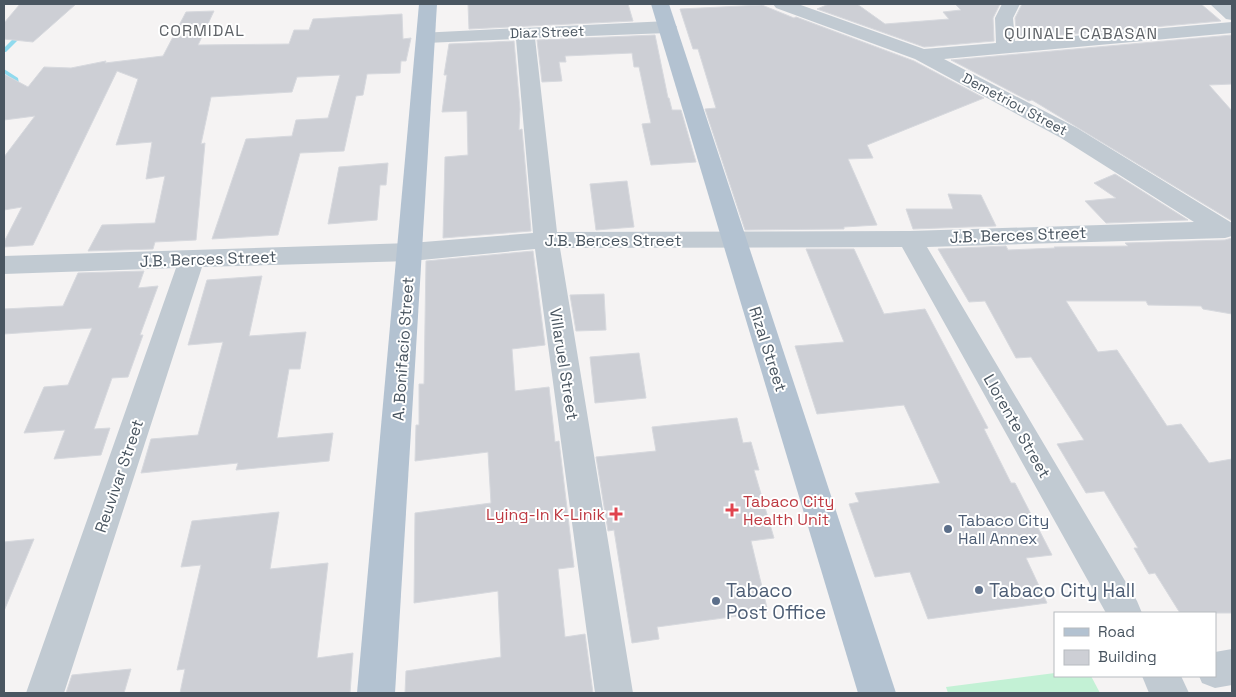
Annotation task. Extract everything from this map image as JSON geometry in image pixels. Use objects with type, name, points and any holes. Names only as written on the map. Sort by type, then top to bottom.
[{"type":"main road","name":"A. Bonifacio Street","points":[[376,693],[411,252],[428,4]]},
{"type":"main road","name":"Rizal Street","points":[[660,4],[877,693]]},
{"type":"street","name":"Demetriou Street","points":[[782,4],[922,55],[1069,133],[1227,232]]},
{"type":"street","points":[[1006,46],[1004,18],[1011,4]]},
{"type":"street","points":[[1219,4],[1232,15]]},
{"type":"street","name":"Diaz Street","points":[[426,37],[668,27]]},
{"type":"street","points":[[922,55],[1232,27]]},
{"type":"street","name":"Villaruel Street","points":[[525,33],[546,240],[614,693]]},
{"type":"street","name":"J.B. Berces Street","points":[[4,265],[411,252],[546,240],[910,239],[1227,232]]},
{"type":"street","name":"Llorente Street","points":[[910,239],[1124,612]]},
{"type":"street","name":"Reuvivar Street","points":[[45,693],[192,259]]},
{"type":"street","points":[[1216,670],[1232,667]]},
{"type":"green space","points":[[1054,673],[1054,677],[1092,677],[1100,693],[948,693],[946,687]]},
{"type":"building","points":[[20,4],[76,4],[33,42],[4,39],[4,23]]},
{"type":"building","points":[[468,4],[628,4],[633,21],[469,29]]},
{"type":"building","points":[[829,4],[857,4],[885,24],[949,19],[943,12],[961,10],[955,4],[1000,4],[993,18],[994,41],[924,47],[817,9]]},
{"type":"building","points":[[1022,4],[1201,4],[1221,21],[1017,39],[1015,18]]},
{"type":"building","points":[[762,5],[914,61],[984,98],[867,145],[873,158],[848,159],[877,225],[844,227],[844,229],[745,230],[705,109],[716,108],[698,49],[693,49],[680,9]]},
{"type":"building","points":[[214,11],[198,45],[289,44],[294,30],[309,30],[313,19],[402,14],[403,39],[411,38],[406,61],[401,61],[400,73],[367,74],[363,95],[356,96],[344,151],[300,153],[278,235],[212,239],[246,139],[292,136],[296,120],[328,118],[340,75],[297,77],[292,92],[211,97],[201,144],[205,143],[196,240],[155,242],[153,249],[88,251],[102,225],[155,223],[165,176],[146,179],[152,142],[116,145],[138,79],[117,71],[33,245],[4,247],[4,242],[22,207],[4,210],[4,157],[35,116],[4,120],[4,74],[28,87],[44,67],[71,68],[106,61],[105,63],[163,56],[186,12]]},
{"type":"building","points":[[655,35],[668,98],[672,110],[681,110],[696,162],[651,165],[642,124],[651,123],[639,67],[634,67],[632,53],[565,56],[566,62],[559,62],[562,81],[542,82],[537,40]]},
{"type":"building","points":[[1232,35],[1232,84],[1209,85],[1232,111],[1232,221],[1032,100],[1029,101],[951,60]]},
{"type":"building","points":[[514,41],[520,109],[519,130],[522,129],[531,231],[443,238],[445,157],[468,155],[467,111],[442,112],[447,75],[444,75],[449,44]]},
{"type":"building","points":[[388,163],[386,185],[380,185],[377,220],[328,224],[339,167]]},
{"type":"building","points":[[1115,174],[1188,220],[1106,223],[1085,201],[1116,198],[1094,183]]},
{"type":"building","points":[[627,181],[634,227],[596,230],[590,184]]},
{"type":"building","points":[[948,194],[981,195],[996,226],[913,229],[906,209],[953,209]]},
{"type":"building","points":[[1232,238],[1232,314],[1203,309],[1201,306],[1148,305],[1146,301],[1066,301],[1098,352],[1117,350],[1167,426],[1181,424],[1209,463],[1232,459],[1232,613],[1179,612],[1155,573],[1149,574],[1134,548],[1138,548],[1104,491],[1086,493],[1057,444],[1084,440],[1031,357],[1016,358],[985,301],[969,302],[938,249],[1006,246],[1008,250],[1128,246],[1125,243],[1225,240]]},
{"type":"building","points":[[806,249],[854,249],[884,314],[925,309],[988,428],[984,429],[1011,483],[1015,483],[1052,555],[1026,558],[1047,603],[928,619],[910,572],[875,577],[849,504],[859,502],[855,493],[940,483],[904,405],[817,414],[795,346],[844,342]]},
{"type":"building","points":[[533,251],[545,345],[512,349],[515,391],[549,387],[555,442],[559,441],[574,567],[558,569],[565,637],[585,634],[593,693],[405,693],[406,671],[501,657],[498,591],[414,603],[415,513],[491,503],[488,452],[415,461],[416,425],[419,425],[419,384],[424,384],[426,261]]},
{"type":"building","points":[[144,271],[138,288],[158,286],[140,335],[143,335],[128,377],[112,378],[94,429],[110,428],[101,455],[54,459],[65,430],[24,433],[44,387],[68,385],[92,328],[4,334],[4,309],[63,306],[78,273]]},
{"type":"building","points":[[262,276],[249,336],[306,332],[300,369],[289,369],[277,438],[333,433],[329,461],[236,470],[238,463],[141,473],[151,439],[198,435],[223,342],[188,345],[207,280]]},
{"type":"building","points":[[604,294],[606,330],[576,331],[570,295]]},
{"type":"building","points":[[639,353],[646,398],[595,403],[590,357]]},
{"type":"building","points":[[737,418],[743,443],[751,442],[759,470],[754,470],[774,538],[751,541],[768,612],[657,627],[659,639],[632,643],[614,530],[608,531],[596,457],[656,451],[652,427]]},
{"type":"building","points":[[279,512],[270,569],[328,563],[317,658],[353,653],[350,693],[180,693],[185,669],[177,670],[201,565],[181,567],[192,521]]},
{"type":"building","points":[[34,539],[4,611],[4,542]]},
{"type":"building","points":[[131,669],[124,693],[66,693],[72,675]]},
{"type":"waterway","points":[[4,51],[20,35]]},
{"type":"waterway","points":[[4,71],[16,79],[17,89],[4,102]]},
{"type":"place","name":"Tabaco City Health Unit","points":[[732,510]]},
{"type":"place","name":"Lying-In K-Linik","points":[[616,514]]},
{"type":"place","name":"Tabaco City Hall Annex","points":[[948,529]]},
{"type":"place","name":"Tabaco City Hall","points":[[979,590]]},
{"type":"place","name":"Tabaco Post Office","points":[[716,601]]},
{"type":"district","name":"CORMIDAL","points":[[202,30]]},
{"type":"district","name":"QUINALE CABASAN","points":[[1081,33]]}]
